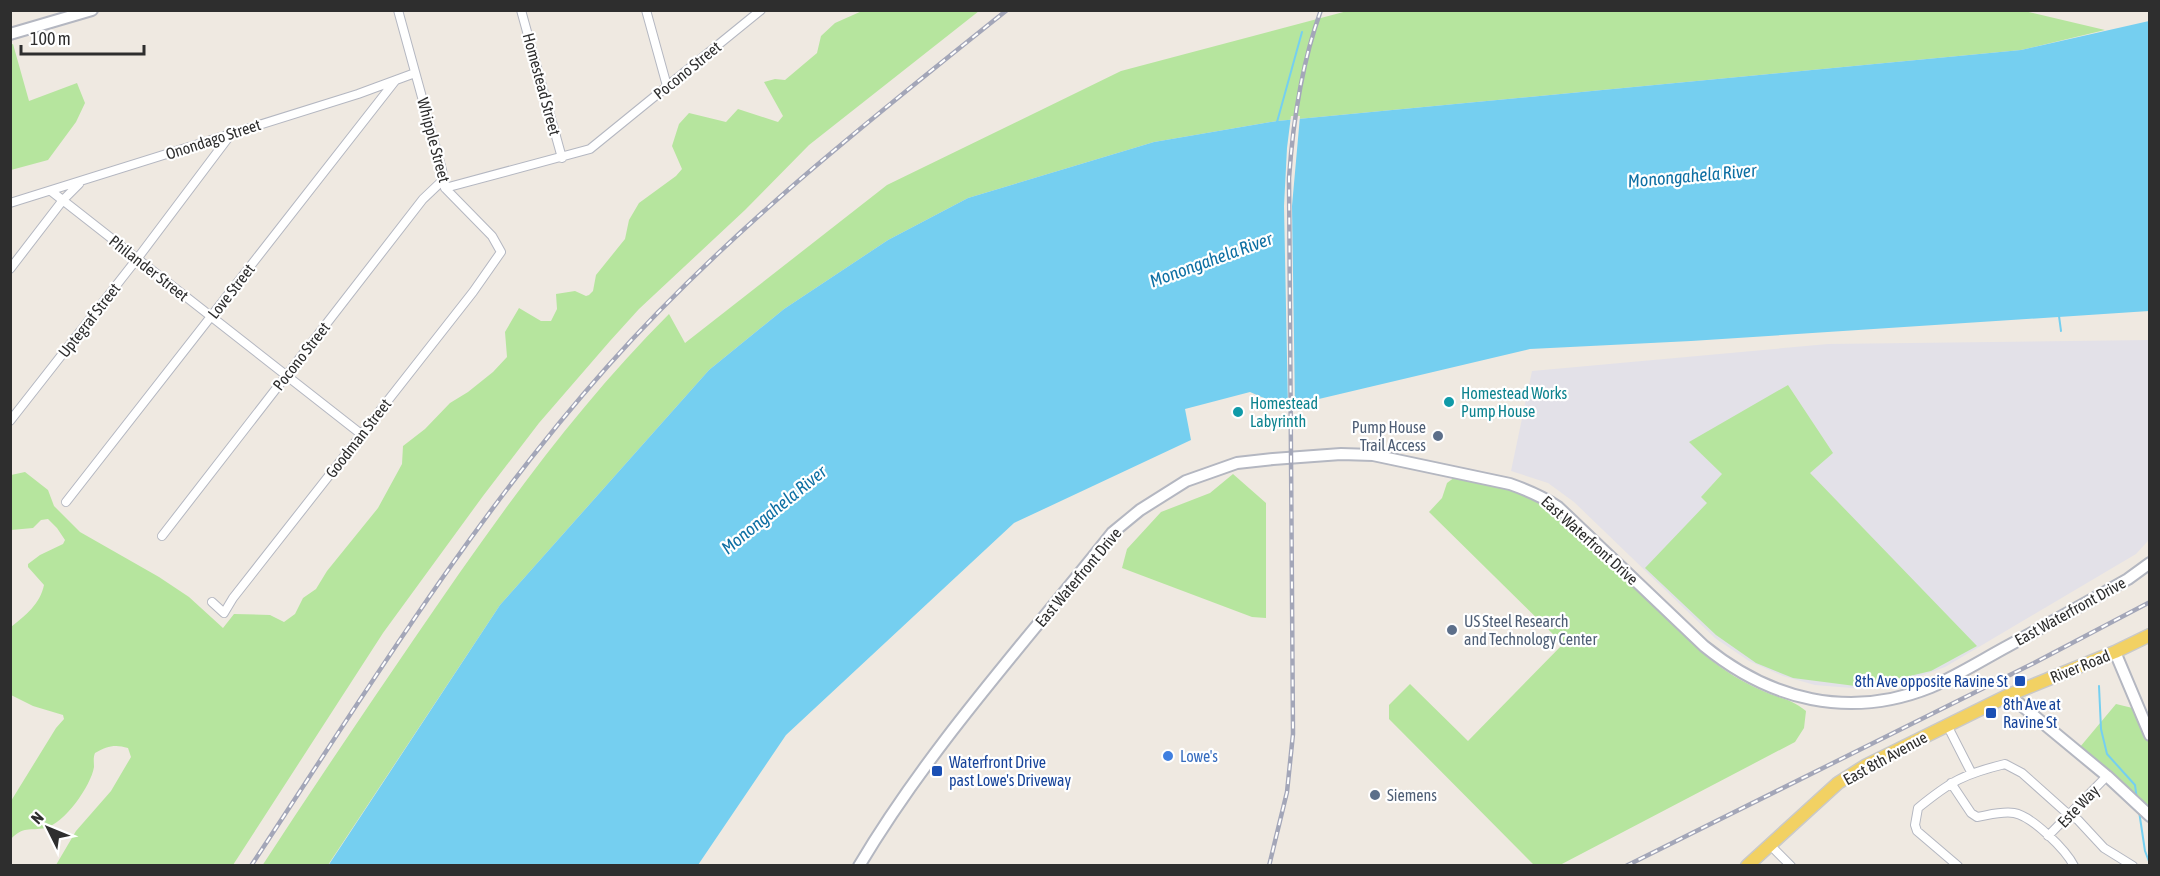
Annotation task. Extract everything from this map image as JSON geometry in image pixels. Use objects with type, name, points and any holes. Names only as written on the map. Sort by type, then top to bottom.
[{"type":"main road","name":"River Road","points":[[2009,695],[2115,652],[2150,635]]},
{"type":"main road","name":"East 8th Avenue","points":[[1747,866],[1850,774],[2009,695]]},
{"type":"street","points":[[10,34],[92,10]]},
{"type":"street","name":"Whipple Street","points":[[398,10],[444,184],[492,236],[501,252]]},
{"type":"street","name":"Homestead Street","points":[[521,10],[562,158]]},
{"type":"street","points":[[646,10],[667,86]]},
{"type":"street","name":"Pocono Street","points":[[162,536],[423,199],[444,184],[562,158],[590,149],[761,10]]},
{"type":"street","name":"Onondago Street","points":[[10,202],[80,182],[416,73]]},
{"type":"street","name":"Love Street","points":[[66,502],[395,81]]},
{"type":"street","name":"Uptegraf Street","points":[[10,421],[138,258],[232,133]]},
{"type":"street","points":[[10,269],[63,200],[80,182]]},
{"type":"street","name":"Philander Street","points":[[51,191],[361,434]]},
{"type":"street","name":"Goodman Street","points":[[212,602],[224,612],[473,292],[501,252]]},
{"type":"street","name":"East Waterfront Drive","points":[[859,866],[884,823],[951,730],[1112,534],[1140,510],[1171,490],[1206,473],[1237,463],[1341,454],[1373,455],[1527,489],[1557,507],[1721,660],[1753,680],[1772,688],[1791,695],[1836,703],[1892,699],[1947,680],[2128,579],[2150,563]]},
{"type":"street","points":[[2115,652],[2150,735]]},
{"type":"street","points":[[2009,695],[2107,776],[2142,809]]},
{"type":"street","points":[[1947,725],[1971,772]]},
{"type":"street","points":[[1958,866],[1917,831],[1915,825],[1918,808],[1951,783],[1971,772],[2005,764],[2022,773],[2078,820],[2104,848],[2133,866]]},
{"type":"street","name":"Este Way","points":[[2048,836],[2107,776]]},
{"type":"street","points":[[1951,783],[1971,813],[1977,817],[1998,813],[2016,813],[2029,820],[2048,836],[2074,866]]},
{"type":"street","points":[[1770,845],[1791,866]]},
{"type":"shaded area","points":[[2149,340],[2150,535],[2147,542],[2136,554],[1945,667],[1918,677],[1864,689],[1815,685],[1783,676],[1749,661],[1715,638],[1574,502],[1548,483],[1511,471],[1532,371],[1828,344]]},
{"type":"green space","points":[[1351,10],[2020,10],[2105,30],[2021,50],[1277,121],[1154,142],[968,198],[888,240],[784,309],[709,370],[500,605],[328,865],[262,866],[414,639],[503,512],[599,390],[669,314],[685,343],[887,185],[1121,71]]},
{"type":"green space","points":[[862,11],[979,11],[809,145],[745,210],[639,309],[610,341],[539,423],[383,633],[233,865],[56,865],[76,831],[111,791],[131,757],[128,748],[119,746],[107,747],[95,753],[94,767],[88,784],[76,803],[60,819],[45,828],[23,831],[11,839],[11,801],[56,728],[64,719],[63,715],[33,706],[11,695],[11,627],[36,603],[44,585],[28,567],[28,564],[40,555],[63,544],[65,540],[48,519],[41,520],[33,528],[11,530],[11,475],[25,472],[48,490],[54,506],[80,532],[159,577],[189,597],[223,628],[234,614],[270,615],[284,622],[295,614],[303,598],[316,589],[327,571],[378,508],[402,464],[403,446],[425,429],[450,403],[493,372],[507,357],[505,332],[519,308],[541,321],[551,321],[557,309],[556,294],[575,291],[586,296],[593,291],[596,275],[625,239],[629,220],[639,203],[682,169],[672,146],[679,124],[689,113],[726,122],[738,109],[778,122],[783,116],[764,82],[775,79],[785,80],[817,53],[821,36],[835,23]]},
{"type":"green space","points":[[13,44],[29,101],[77,83],[85,103],[76,122],[48,160],[11,170],[10,45]]},
{"type":"green space","points":[[1788,385],[1833,453],[1810,473],[1977,646],[1931,671],[1863,687],[1793,678],[1756,663],[1716,635],[1645,568],[1707,503],[1701,497],[1722,474],[1689,442]]},
{"type":"green space","points":[[1233,474],[1266,503],[1266,618],[1252,617],[1122,568],[1127,549],[1161,512],[1210,493]]},
{"type":"green space","points":[[1455,477],[1526,494],[1553,509],[1707,657],[1741,680],[1790,701],[1806,711],[1804,728],[1795,742],[1560,865],[1535,866],[1389,719],[1389,705],[1410,684],[1468,741],[1563,644],[1429,512],[1442,498],[1447,483]]},
{"type":"green space","points":[[2116,704],[2149,712],[2149,817],[2080,747]]},
{"type":"water","name":"Monongahela River","points":[[2149,21],[2149,311],[1691,341],[1530,349],[1285,407],[1250,392],[1185,409],[1191,440],[1014,523],[786,735],[698,865],[328,866],[500,605],[709,370],[784,309],[888,240],[968,198],[1154,142],[1277,121],[2021,50]]},
{"type":"pier","points":[[1291,116],[1300,116],[1292,206],[1295,407],[1288,409],[1284,206]]},
{"type":"waterway","points":[[1277,122],[1302,32]]},
{"type":"waterway","points":[[2059,316],[2061,331]]},
{"type":"waterway","points":[[2099,686],[2101,729],[2107,754],[2135,785],[2137,800]]},
{"type":"waterway","points":[[2139,811],[2145,851],[2150,864]]},
{"type":"railway","points":[[251,866],[377,673],[464,547],[557,425],[607,367],[700,270],[799,180],[1007,10]]},
{"type":"railway","points":[[1269,866],[1287,792],[1293,734],[1289,178],[1299,93],[1308,51],[1321,10]]},
{"type":"railway","points":[[1626,866],[2034,663],[2150,602]]},
{"type":"place","name":"Homestead Works Pump House","points":[[1449,402]]},
{"type":"place","name":"Homestead Labyrinth","points":[[1238,412]]},
{"type":"place","name":"Pump House Trail Access","points":[[1438,436]]},
{"type":"place","name":"US Steel Research and Technology Center","points":[[1452,630]]},
{"type":"place","name":"8th Ave opposite Ravine St","points":[[2020,681]]},
{"type":"place","name":"8th Ave at Ravine St","points":[[1991,713]]},
{"type":"place","name":"Lowe's","points":[[1168,756]]},
{"type":"place","name":"Waterfront Drive past Lowe's Driveway","points":[[937,771]]},
{"type":"place","name":"Siemens","points":[[1375,795]]}]
